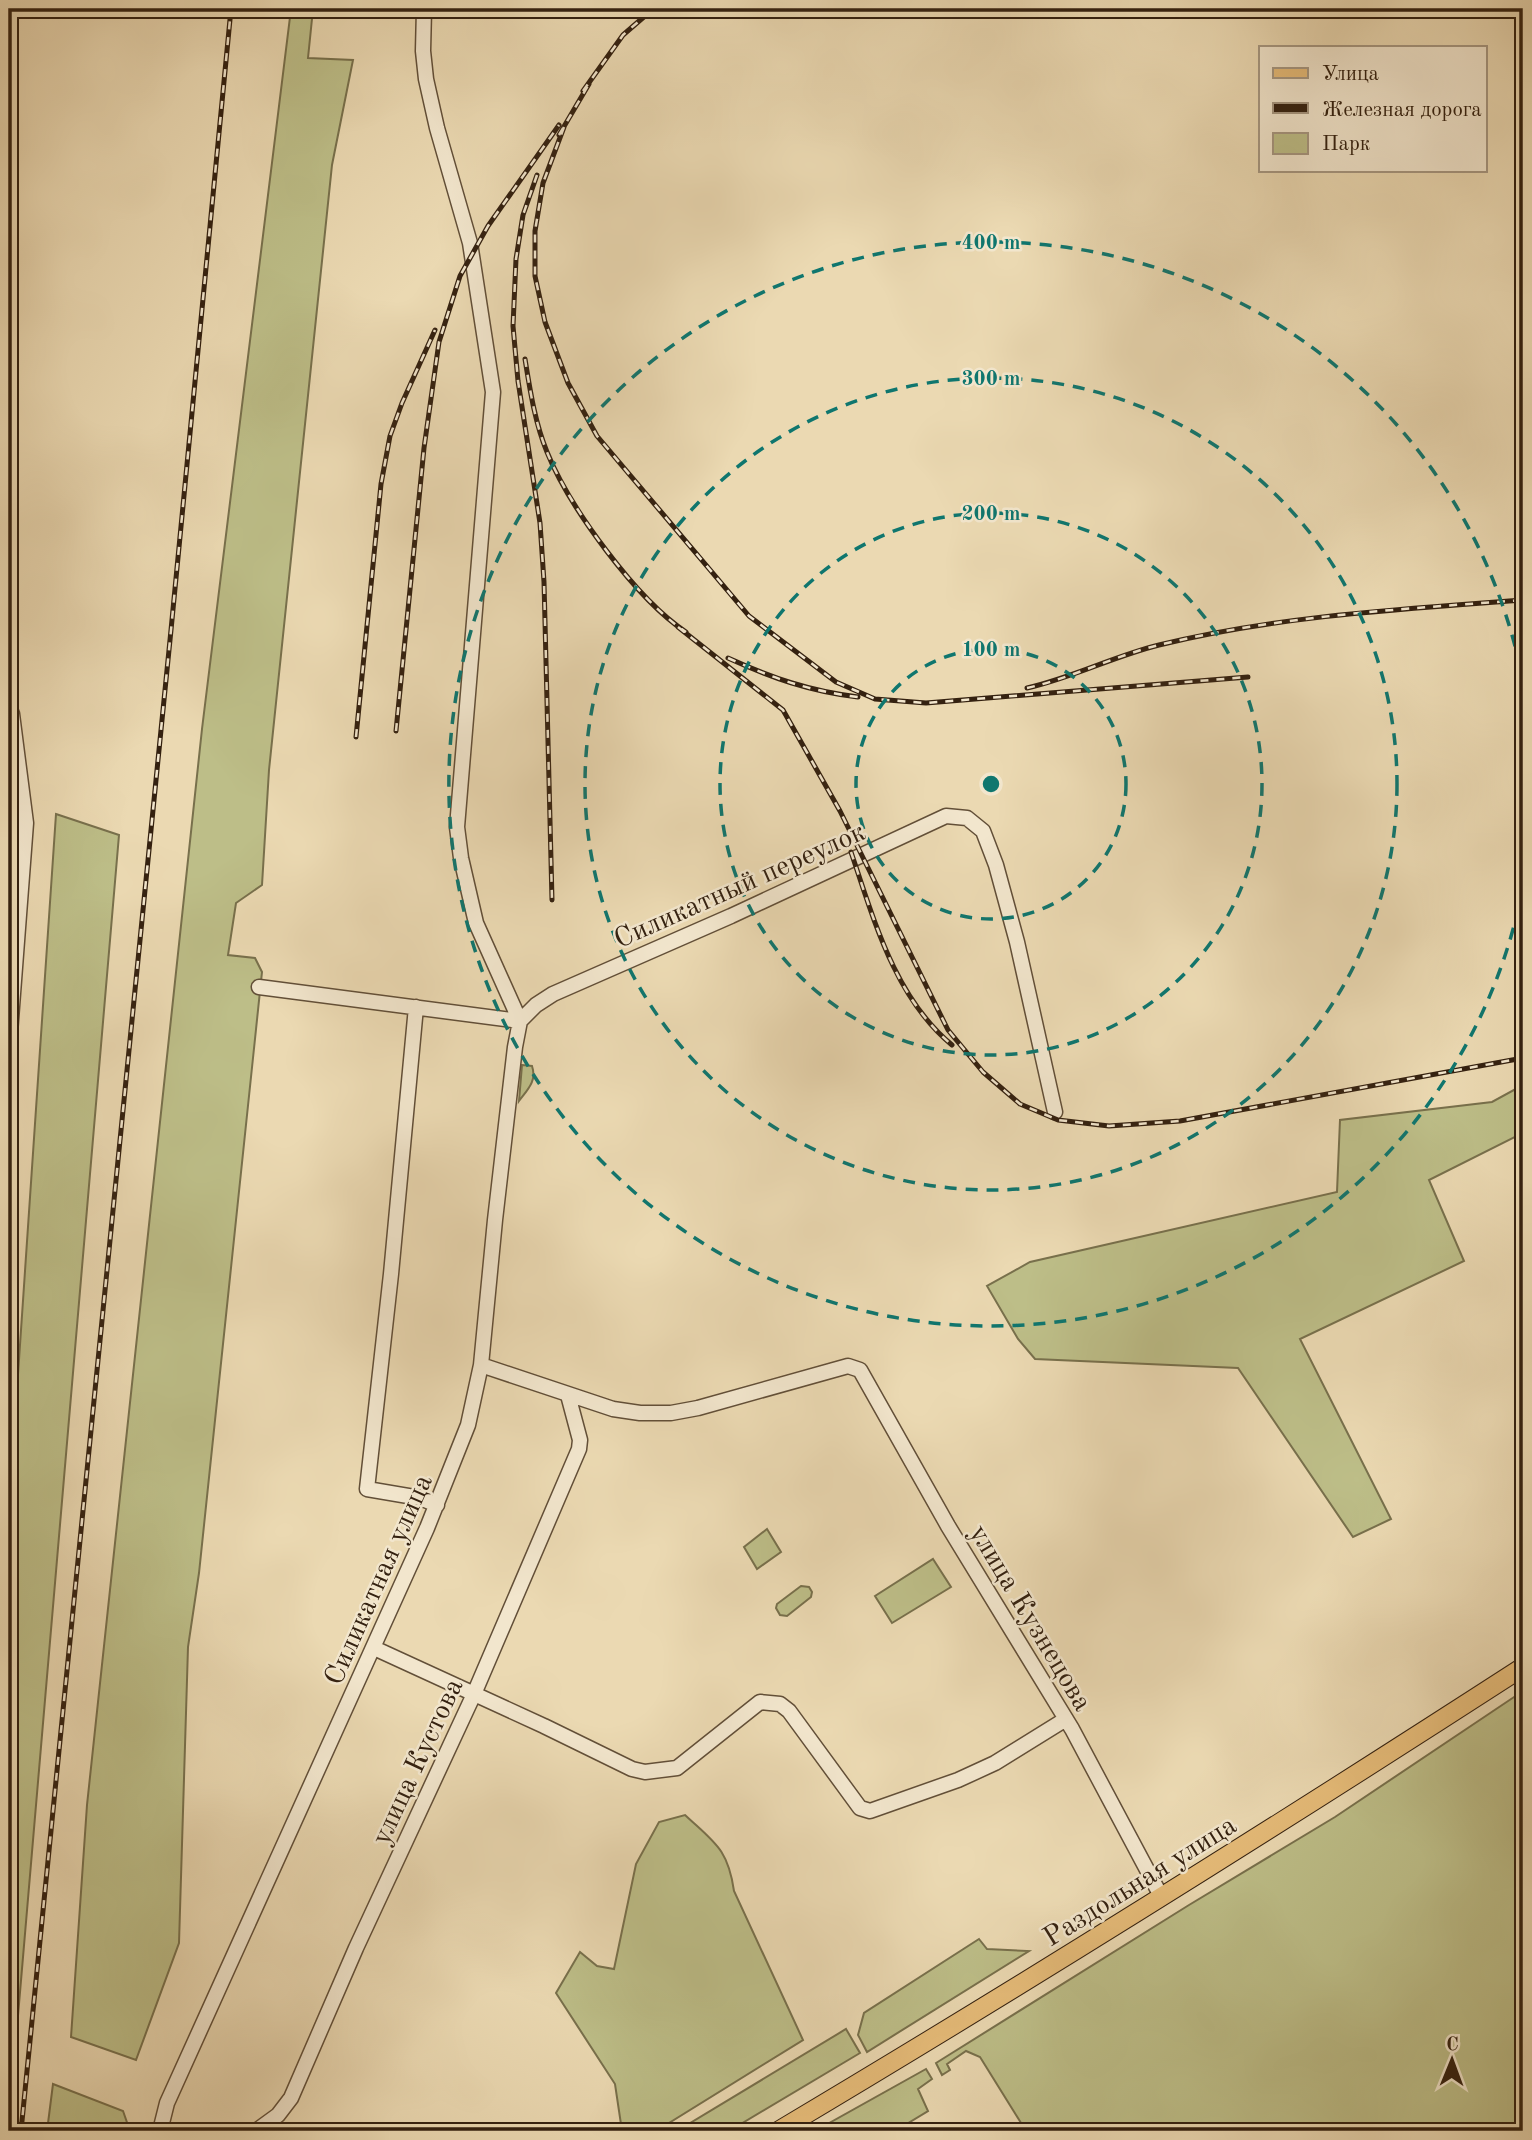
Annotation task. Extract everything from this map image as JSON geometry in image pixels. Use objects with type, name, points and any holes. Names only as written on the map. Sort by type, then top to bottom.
[{"type":"main road","name":"Раздольная улица","points":[[778,2131],[992,2003],[1523,1667]]},
{"type":"street","points":[[424,9],[423,51],[426,79],[470,243],[493,392],[457,827],[476,923],[520,1021]]},
{"type":"street","points":[[9,706],[26,823],[9,1046]]},
{"type":"street","name":"Силикатный переулок","points":[[520,1021],[536,1005],[553,994],[731,916],[946,816],[967,818],[983,831],[996,865],[1017,942],[1055,1112]]},
{"type":"street","points":[[259,987],[520,1021]]},
{"type":"street","points":[[415,1007],[391,1274],[367,1489],[420,1498],[437,1505]]},
{"type":"street","name":"Силикатная улица","points":[[160,2127],[167,2103],[437,1505],[468,1425],[481,1365],[514,1047],[520,1021]]},
{"type":"street","points":[[481,1365],[568,1395]]},
{"type":"street","name":"улица Кузнецова","points":[[568,1395],[613,1409],[640,1413],[671,1413],[841,1368],[855,1368],[864,1374],[948,1526],[1066,1719],[1161,1896]]},
{"type":"street","name":"улица Кустова","points":[[256,2131],[278,2115],[291,2098],[356,1948],[474,1693],[579,1449],[580,1440],[568,1395]]},
{"type":"street","points":[[374,1648],[632,1769],[645,1772],[677,1768],[760,1702],[780,1704],[789,1711],[860,1808],[870,1811],[958,1780],[995,1763],[1066,1719]]},
{"type":"green space","points":[[291,9],[313,9],[308,58],[353,60],[332,165],[269,770],[262,885],[236,903],[228,955],[255,958],[262,972],[199,1573],[188,1647],[179,1943],[136,2060],[71,2037],[87,1805],[202,729]]},
{"type":"green space","points":[[56,814],[119,835],[16,2039],[9,2034],[9,1507]]},
{"type":"green space","points":[[522,1065],[532,1066],[533,1076],[531,1085],[519,1101]]},
{"type":"green space","points":[[1523,1085],[1523,1133],[1429,1180],[1464,1261],[1300,1339],[1391,1519],[1353,1537],[1238,1368],[1035,1359],[1018,1339],[987,1286],[1030,1262],[1337,1192],[1340,1120],[1492,1102]]},
{"type":"green space","points":[[767,1529],[781,1552],[757,1569],[744,1547]]},
{"type":"green space","points":[[933,1559],[951,1587],[892,1623],[875,1596]]},
{"type":"green space","points":[[801,1586],[809,1587],[811,1597],[787,1616],[780,1615],[777,1604]]},
{"type":"green space","points":[[1523,1691],[1523,2131],[1026,2131],[980,2057],[966,2051],[947,2064],[950,2070],[942,2075],[936,2063],[1335,1817]]},
{"type":"green space","points":[[685,1815],[712,1840],[724,1856],[734,1891],[803,2040],[656,2131],[622,2131],[615,2084],[556,1993],[580,1952],[597,1966],[614,1969],[636,1864],[659,1822]]},
{"type":"green space","points":[[979,1939],[987,1949],[1029,1951],[867,2052],[858,2035],[864,2013]]},
{"type":"green space","points":[[846,2029],[860,2053],[729,2131],[677,2131]]},
{"type":"green space","points":[[926,2069],[932,2079],[918,2089],[928,2111],[895,2131],[815,2131]]},
{"type":"green space","points":[[53,2084],[123,2111],[130,2131],[47,2131]]},
{"type":"railway","points":[[21,2131],[231,9]]},
{"type":"railway","points":[[583,91],[623,35],[653,9]]},
{"type":"railway","points":[[559,135],[589,84]]},
{"type":"railway","points":[[396,731],[424,448],[439,342],[460,276],[488,226],[559,125]]},
{"type":"railway","points":[[564,127],[543,183],[535,231],[535,276],[545,322],[568,383],[597,436],[749,616],[836,682],[875,699],[926,703],[1248,677]]},
{"type":"railway","points":[[537,175],[523,215],[516,259],[513,326],[518,381],[540,523],[544,582],[552,900]]},
{"type":"railway","points":[[356,737],[381,484],[390,436],[435,330]]},
{"type":"railway","points":[[525,359],[533,406],[543,441],[571,499],[606,551],[626,575],[647,598],[686,632]]},
{"type":"railway","points":[[1027,688],[1159,645],[1249,627],[1340,615],[1523,600]]},
{"type":"railway","points":[[678,627],[783,710],[840,811],[948,1030],[983,1072],[1020,1104],[1058,1120],[1109,1126],[1180,1121],[1523,1058]]},
{"type":"railway","points":[[728,658],[791,683],[858,697]]},
{"type":"railway","points":[[851,852],[878,931],[901,981],[915,1005],[952,1045]]}]
